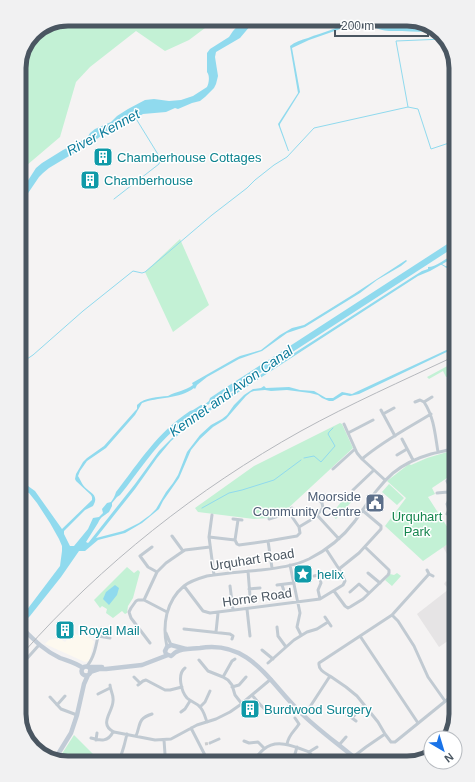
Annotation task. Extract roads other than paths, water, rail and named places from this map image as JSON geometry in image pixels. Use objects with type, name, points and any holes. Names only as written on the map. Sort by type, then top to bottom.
[{"type":"street","points":[[424,402],[432,397]]},
{"type":"street","points":[[415,402],[420,400],[424,402],[431,414],[438,452]]},
{"type":"street","points":[[383,414],[394,408]]},
{"type":"street","points":[[381,410],[395,436]]},
{"type":"street","points":[[362,459],[395,436],[431,414]]},
{"type":"street","points":[[348,433],[373,420]]},
{"type":"street","points":[[344,424],[355,446],[355,449],[362,459],[385,480]]},
{"type":"street","points":[[402,439],[413,460]]},
{"type":"street","points":[[333,469],[355,449]]},
{"type":"street","points":[[397,455],[407,449]]},
{"type":"street","name":"Urquhart Road","points":[[169,649],[165,638],[165,619],[172,601],[184,586],[198,579],[214,575],[290,565],[308,559],[326,549],[339,539],[349,528],[376,490],[396,471],[413,460],[449,449]]},
{"type":"street","points":[[353,490],[374,470]]},
{"type":"street","points":[[362,482],[365,486]]},
{"type":"street","points":[[437,493],[448,492],[449,488]]},
{"type":"street","points":[[320,500],[325,495]]},
{"type":"street","points":[[299,527],[310,521],[323,508],[323,504],[315,496]]},
{"type":"street","points":[[269,519],[288,512],[292,508]]},
{"type":"street","points":[[326,549],[340,569],[365,547],[381,528],[381,526],[362,510]]},
{"type":"street","points":[[447,514],[449,510]]},
{"type":"street","points":[[238,520],[235,540],[239,545],[297,536],[300,533],[299,527],[288,512]]},
{"type":"street","points":[[317,515],[339,539]]},
{"type":"street","points":[[212,516],[209,537],[214,575]]},
{"type":"street","points":[[232,519],[242,520]]},
{"type":"street","points":[[172,536],[183,551]]},
{"type":"street","points":[[209,537],[235,540]]},
{"type":"street","points":[[176,542],[181,538]]},
{"type":"street","points":[[268,541],[272,568]]},
{"type":"street","points":[[152,546],[140,556],[148,567],[157,572]]},
{"type":"street","points":[[144,600],[157,572],[163,566],[183,551],[210,547]]},
{"type":"street","points":[[334,591],[348,608],[356,604],[370,593],[388,575],[389,571],[365,547]]},
{"type":"street","points":[[140,564],[143,561]]},
{"type":"street","points":[[290,565],[300,613],[298,629],[301,635]]},
{"type":"street","name":"Horne Road","points":[[184,586],[203,611],[208,613],[218,613],[320,599],[344,583],[345,581],[340,569]]},
{"type":"street","points":[[392,615],[398,621],[414,646],[428,677],[446,700],[394,742],[390,741],[378,722],[357,696],[320,669],[319,663],[392,615],[431,575],[427,570]]},
{"type":"street","points":[[248,571],[250,596]]},
{"type":"street","points":[[368,573],[380,583]]},
{"type":"street","points":[[314,576],[324,574]]},
{"type":"street","points":[[319,575],[321,582],[318,590],[320,599]]},
{"type":"street","points":[[278,585],[294,583]]},
{"type":"street","points":[[350,592],[359,584],[370,593]]},
{"type":"street","points":[[282,585],[284,591]]},
{"type":"street","points":[[230,586],[233,610]]},
{"type":"street","points":[[249,589],[260,588]]},
{"type":"street","points":[[231,595],[237,594]]},
{"type":"street","points":[[144,643],[149,642],[129,614],[136,601],[144,600],[167,612]]},
{"type":"street","points":[[247,609],[250,636]]},
{"type":"street","points":[[216,632],[218,613]]},
{"type":"street","points":[[325,617],[331,626]]},
{"type":"street","points":[[268,663],[286,646],[301,635],[328,622]]},
{"type":"street","points":[[277,627],[278,636],[286,646]]},
{"type":"street","points":[[58,755],[71,733],[85,682],[86,670],[93,655],[101,628]]},
{"type":"street","points":[[184,629],[231,635],[233,636],[232,639]]},
{"type":"street","points":[[250,629],[255,629]]},
{"type":"street","points":[[26,632],[39,645],[86,670],[106,669]]},
{"type":"street","points":[[98,636],[110,638]]},
{"type":"street","points":[[360,636],[418,723]]},
{"type":"street","points":[[26,661],[39,645]]},
{"type":"street","points":[[169,649],[173,655],[186,650],[213,646],[222,647],[230,649],[251,660],[271,679],[304,716],[353,756]]},
{"type":"street","points":[[86,670],[93,666],[138,666],[153,661],[169,649],[176,649],[175,653]]},
{"type":"street","points":[[169,649],[186,650]]},
{"type":"street","points":[[262,650],[273,659]]},
{"type":"street","points":[[222,676],[232,659]]},
{"type":"street","points":[[199,660],[201,667],[228,680],[235,695],[242,704]]},
{"type":"street","points":[[85,682],[95,672],[116,667]]},
{"type":"street","points":[[185,668],[179,673],[185,696],[200,707],[207,722]]},
{"type":"street","points":[[304,716],[330,676]]},
{"type":"street","points":[[134,677],[139,684],[143,681],[147,681],[165,690],[182,687]]},
{"type":"street","points":[[232,687],[239,685],[245,679],[248,684]]},
{"type":"street","points":[[98,694],[110,687],[113,694],[114,701],[107,722],[109,728],[113,732],[155,740],[164,740],[176,737],[191,728],[225,715],[242,704],[271,679]]},
{"type":"street","points":[[200,707],[205,702],[210,691]]},
{"type":"street","points":[[252,695],[264,709],[270,712],[281,712],[292,703]]},
{"type":"street","points":[[57,704],[65,696]]},
{"type":"street","points":[[50,697],[61,708],[77,715]]},
{"type":"street","points":[[181,712],[190,701]]},
{"type":"street","points":[[352,718],[364,705]]},
{"type":"street","points":[[104,712],[109,714]]},
{"type":"street","points":[[146,712],[147,716]]},
{"type":"street","points":[[136,736],[143,718],[152,714]]},
{"type":"street","points":[[347,715],[356,721]]},
{"type":"street","points":[[287,744],[289,736],[295,733],[299,723],[295,718]]},
{"type":"street","points":[[191,728],[205,756]]},
{"type":"street","points":[[91,738],[103,740],[111,736],[113,732]]},
{"type":"street","points":[[96,740],[97,733]]},
{"type":"street","points":[[120,756],[127,734]]},
{"type":"street","points":[[357,756],[366,747],[385,734]]},
{"type":"street","points":[[339,745],[346,737]]},
{"type":"street","points":[[210,743],[219,739]]},
{"type":"street","points":[[164,740],[164,756]]},
{"type":"street","points":[[244,741],[249,744],[258,742],[264,748]]},
{"type":"street","points":[[201,746],[205,744]]},
{"type":"street","points":[[257,756],[264,748],[274,744],[287,744],[309,752],[312,756]]},
{"type":"street","points":[[309,752],[317,747]]},
{"type":"street","points":[[295,756],[297,748]]},
{"type":"water","name":"River Kennet","points":[[238,26],[250,26],[240,38],[216,52],[215,57],[218,76],[216,84],[214,88],[200,101],[166,112],[143,114],[134,119],[118,124],[94,141],[49,168],[39,177],[26,196],[26,184],[36,168],[63,150],[87,138],[95,129],[111,122],[128,109],[145,100],[181,100],[193,96],[207,87],[209,75],[207,72],[207,53],[210,49],[229,37]]},
{"type":"water","points":[[340,26],[348,26],[309,40],[292,48],[300,92],[280,124],[288,151],[278,124],[298,93],[290,46],[298,41]]},
{"type":"water","points":[[373,26],[422,29],[428,32],[386,31]]},
{"type":"water","name":"Kennet and Avon Canal","points":[[449,243],[449,251],[217,401],[209,404],[175,429],[153,452],[120,495],[112,503],[109,512],[100,519],[86,542],[89,542],[159,451],[180,430],[212,406],[422,271],[428,269],[428,267],[431,267],[449,257],[449,260],[418,276],[200,417],[171,441],[96,538],[123,531],[139,523],[150,515],[156,509],[178,475],[187,452],[200,435],[211,425],[227,415],[244,395],[253,389],[264,386],[266,388],[289,387],[300,390],[314,391],[326,398],[333,398],[342,392],[352,394],[449,349],[449,351],[359,394],[350,396],[343,395],[333,401],[329,401],[318,395],[310,393],[287,390],[265,390],[251,392],[226,419],[213,427],[191,450],[179,478],[159,509],[142,523],[125,533],[98,540],[85,551],[79,551],[61,577],[26,620],[26,611],[60,566],[62,546],[37,503],[29,493],[26,492],[26,485],[35,491],[62,529],[92,500],[91,495],[75,479],[76,474],[83,462],[104,446],[137,409],[137,405],[140,402],[152,398],[168,396],[187,389],[193,385],[192,383],[236,358],[261,350],[280,335],[292,328],[304,325],[406,260],[407,261],[360,293],[305,327],[287,333],[262,351],[239,359],[207,377],[197,385],[195,389],[194,388],[188,392],[175,396],[142,403],[135,415],[106,448],[87,461],[80,471],[78,476],[85,488],[93,494],[95,502],[93,506],[85,510],[64,531],[70,546],[74,546],[88,529],[93,518],[99,517],[103,513],[102,509],[107,503],[111,502],[116,492],[158,438],[190,411],[204,405],[210,398]]},
{"type":"water","points":[[115,585],[119,588],[117,595],[109,605],[103,599],[106,592]]},
{"type":"waterway","points":[[408,107],[396,41],[438,39]]},
{"type":"waterway","points":[[26,360],[133,271],[142,273],[145,272],[255,180],[287,157],[314,128],[408,107],[418,109],[431,149],[449,143]]},
{"type":"waterway","name":"River Kennet","points":[[114,199],[159,164],[159,156],[135,117]]},
{"type":"waterway","points":[[441,264],[449,269]]},
{"type":"waterway","points":[[304,458],[314,456],[321,462],[335,446],[328,434],[333,428]]},
{"type":"waterway","points":[[202,508],[229,493],[274,480],[301,460]]},
{"type":"tunnel","points":[[205,744],[210,743]]},
{"type":"railway","points":[[26,650],[53,620],[118,559],[188,503],[262,454],[301,431],[376,393],[449,359]]},
{"type":"place","name":"Chamberhouse Cottages","points":[[103,157]]},
{"type":"place","name":"Chamberhouse","points":[[90,180]]},
{"type":"place","name":"Moorside Community Centre","points":[[375,503]]},
{"type":"place","name":"helix","points":[[303,574]]},
{"type":"place","name":"Royal Mail","points":[[65,630]]},
{"type":"place","name":"Burdwood Surgery","points":[[250,709]]},
{"type":"park label","name":"Urquhart Park","points":[[417,524]]}]
